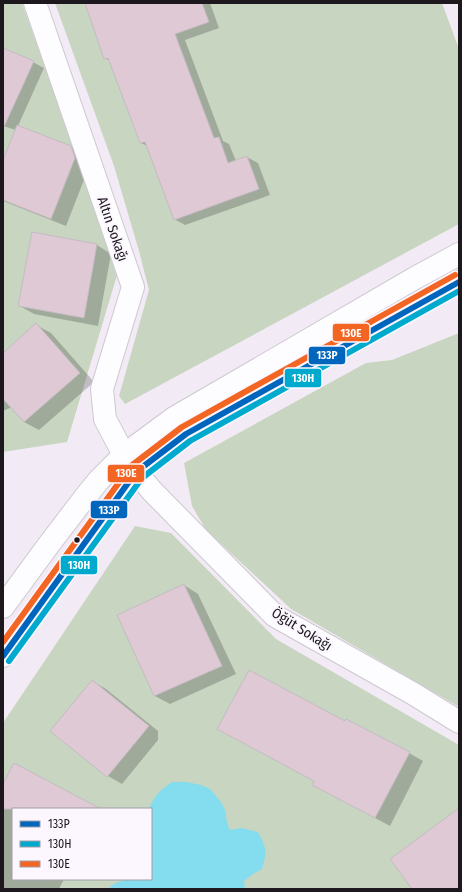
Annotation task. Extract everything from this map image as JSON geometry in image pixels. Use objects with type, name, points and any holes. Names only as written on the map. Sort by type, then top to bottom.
[{"type":"street","name":"Altın Sokağı","points":[[35,3],[133,287],[102,389],[105,419],[130,463]]},
{"type":"street","points":[[3,656],[130,463],[174,418],[459,254]]},
{"type":"street","points":[[3,607],[99,480],[186,434],[459,282]]},
{"type":"street","name":"Öğüt Sokağı","points":[[130,463],[152,491],[275,616],[412,693],[459,722]]},
{"type":"green space","points":[[3,3],[22,3],[118,272],[67,442],[3,452]]},
{"type":"green space","points":[[55,3],[442,3],[459,49],[459,224],[125,404],[119,396],[149,290],[114,166]]},
{"type":"green space","points":[[459,333],[459,707],[291,609],[206,530],[192,506],[184,463],[366,363],[392,360]]},
{"type":"green space","points":[[135,526],[171,533],[276,639],[459,745],[459,889],[3,889],[3,723]]},
{"type":"water","points":[[172,782],[186,782],[201,785],[210,789],[221,802],[225,810],[227,823],[230,830],[241,828],[258,832],[265,850],[264,863],[262,869],[244,881],[245,889],[108,889],[117,882],[128,880],[152,880],[152,808],[150,808],[164,787]]},
{"type":"building","points":[[85,3],[202,3],[209,22],[175,34],[214,138],[219,137],[228,163],[247,156],[259,189],[174,220],[145,142],[140,143],[108,58],[104,59]]},
{"type":"building","points":[[3,48],[34,61],[3,129]]},
{"type":"building","points":[[17,125],[71,146],[75,158],[51,219],[3,200],[3,160]]},
{"type":"building","points":[[32,232],[97,244],[84,318],[18,306]]},
{"type":"building","points":[[36,323],[80,373],[24,422],[3,399],[3,353]]},
{"type":"building","points":[[184,584],[222,666],[154,696],[117,615]]},
{"type":"building","points":[[249,670],[345,721],[346,719],[410,752],[375,818],[312,785],[314,781],[217,729]]},
{"type":"building","points":[[92,680],[149,726],[107,777],[50,731]]},
{"type":"building","points":[[14,763],[99,808],[3,809],[3,784]]},
{"type":"building","points":[[459,808],[459,889],[412,889],[390,859]]},
{"type":"transit line","name":"130E","points":[[3,642],[131,466],[182,427],[455,275]]},
{"type":"transit line","name":"133P","points":[[3,656],[136,472],[186,434],[459,282]]},
{"type":"transit line","name":"130H","points":[[9,661],[142,478],[190,441],[459,291]]}]
